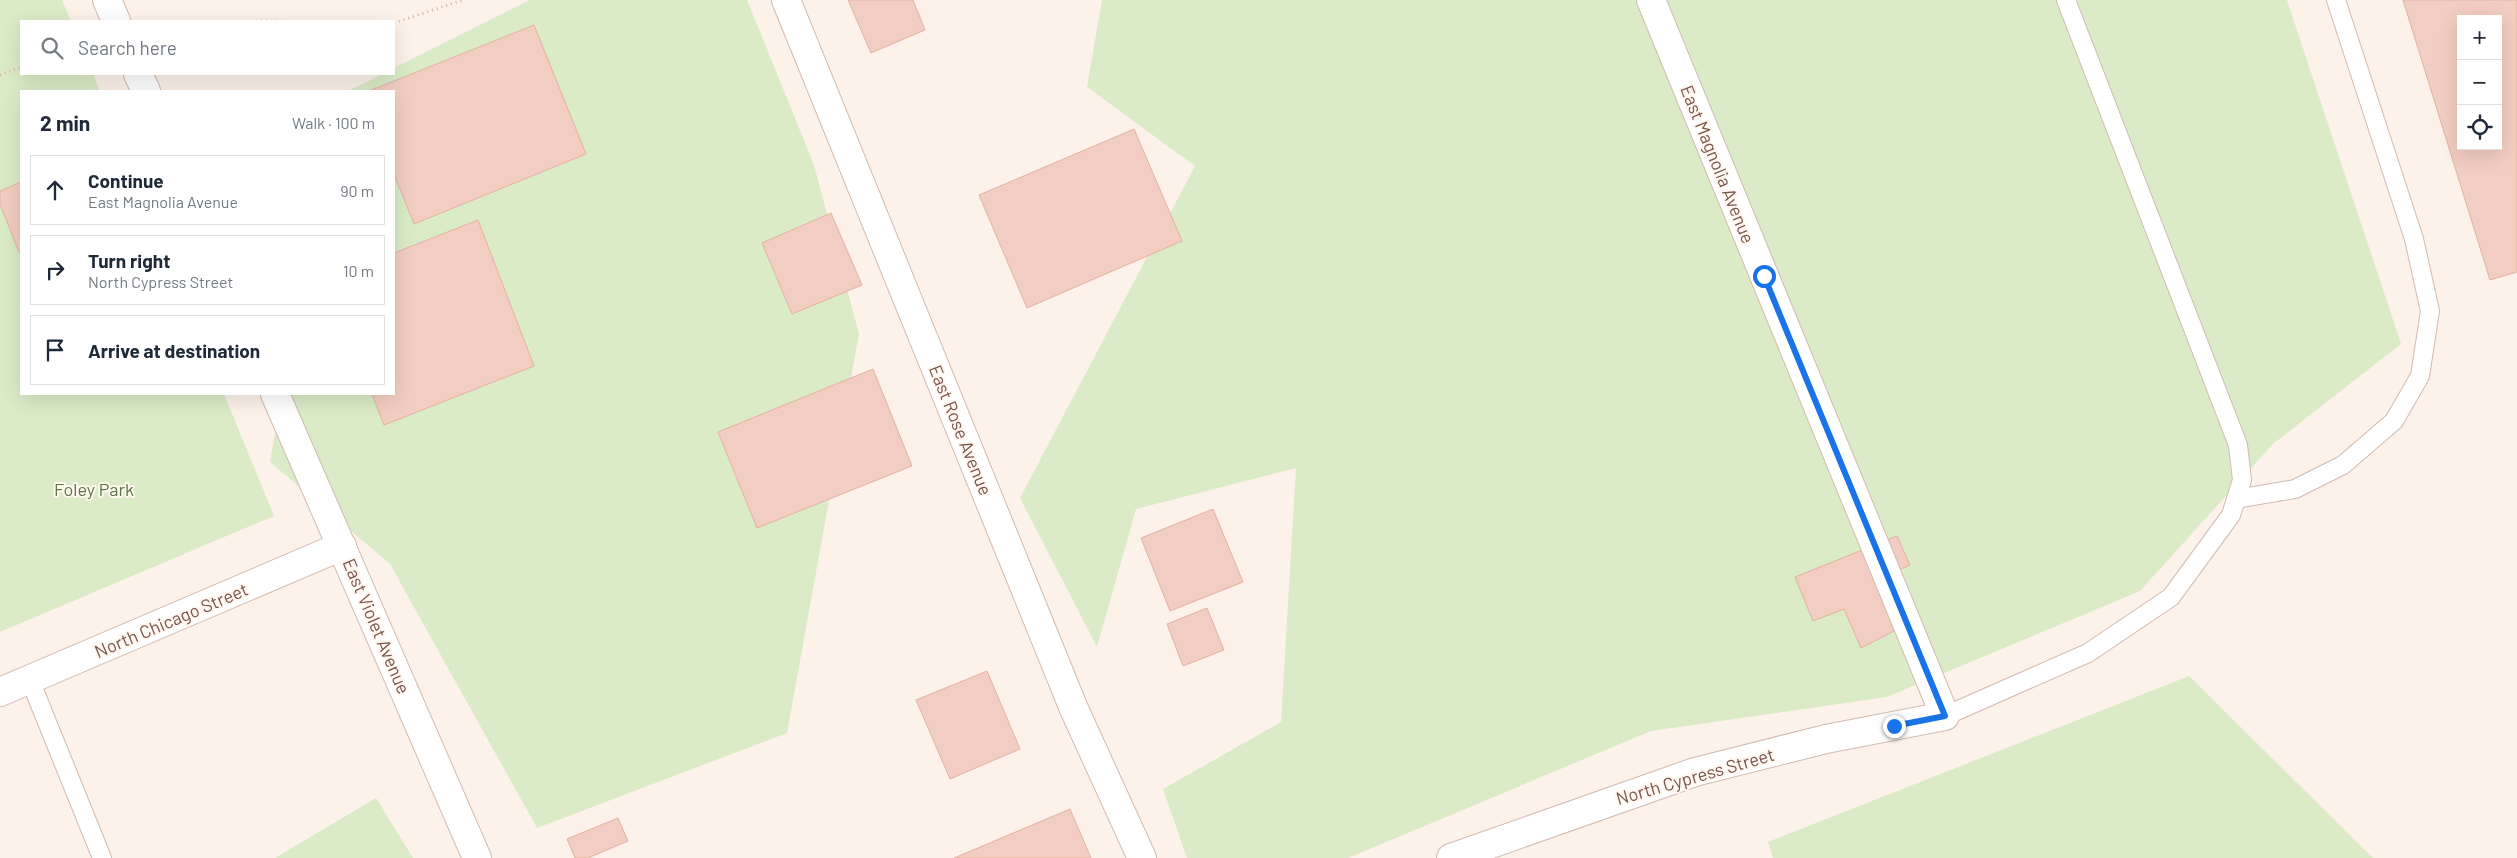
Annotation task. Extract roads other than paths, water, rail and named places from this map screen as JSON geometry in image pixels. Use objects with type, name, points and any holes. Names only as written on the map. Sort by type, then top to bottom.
[{"type":"street","name":"East Rose Avenue","points":[[786,0],[1074,709],[1142,858]]},
{"type":"street","name":"East Magnolia Avenue","points":[[1651,0],[1945,716]]},
{"type":"street","points":[[138,75],[146,90]]},
{"type":"street","name":"East Violet Avenue","points":[[275,395],[477,858]]},
{"type":"street","name":"North Chicago Street","points":[[0,692],[342,546]]},
{"type":"street","name":"North Cypress Street","points":[[1451,858],[1695,772],[1826,739],[1945,716]]},
{"type":"lane","points":[[1945,716],[2088,653],[2171,597],[2231,515],[2242,480],[2238,445],[2066,0]]},
{"type":"lane","points":[[2236,499],[2294,489],[2344,465],[2394,421],[2420,376],[2430,311],[2418,257],[2336,0]]},
{"type":"lane","points":[[30,680],[102,858]]},
{"type":"park label","name":"Foley Park","points":[[94,489]]}]
